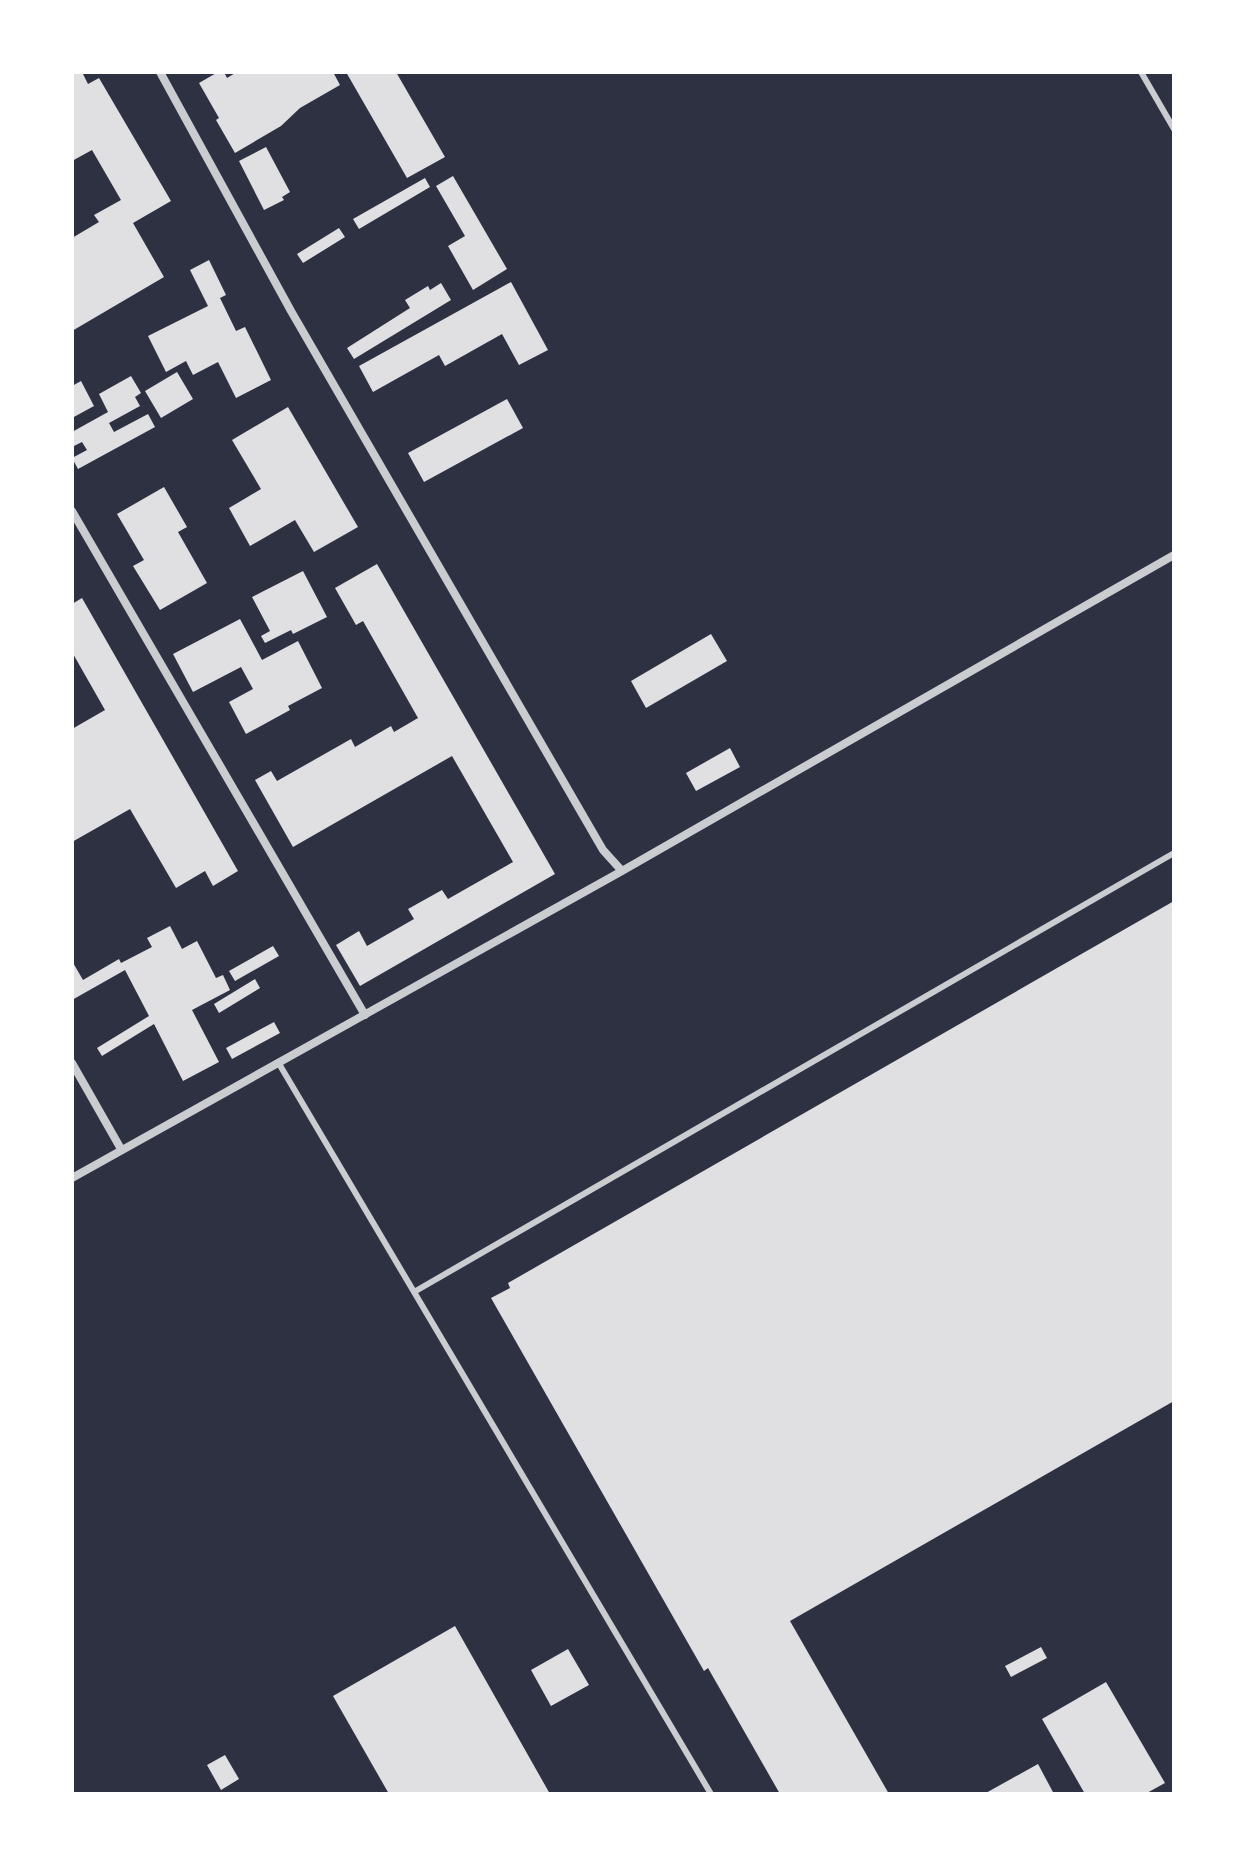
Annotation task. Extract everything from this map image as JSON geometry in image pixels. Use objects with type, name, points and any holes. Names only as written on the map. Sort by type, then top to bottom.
[{"type":"street","points":[[160,72],[291,311],[603,850],[622,871]]},
{"type":"street","points":[[72,511],[365,1015]]},
{"type":"street","points":[[72,1178],[622,871],[1174,555]]},
{"type":"street","points":[[72,1063],[121,1149]]},
{"type":"lane","points":[[1141,72],[1174,129]]},
{"type":"lane","points":[[414,1292],[1174,853]]},
{"type":"lane","points":[[278,1062],[711,1794]]},
{"type":"building","points":[[72,72],[82,72],[88,84],[99,78],[171,201],[133,223],[164,277],[72,331],[72,238],[99,222],[94,215],[121,200],[92,150],[72,161]]},
{"type":"building","points":[[218,72],[224,72],[227,78],[237,72],[333,72],[340,85],[300,108],[281,126],[235,153],[199,83]]},
{"type":"building","points":[[346,72],[396,72],[445,157],[407,178]]},
{"type":"building","points":[[266,147],[290,192],[282,197],[284,200],[264,210],[239,161]]},
{"type":"building","points":[[453,176],[507,269],[473,290],[448,246],[465,236],[436,186]]},
{"type":"building","points":[[425,178],[430,187],[359,229],[353,219]]},
{"type":"building","points":[[339,228],[345,237],[303,263],[297,254]]},
{"type":"building","points":[[209,260],[226,295],[220,298],[236,331],[245,327],[271,380],[236,398],[218,362],[193,375],[186,361],[166,372],[148,336],[208,306],[190,270]]},
{"type":"building","points":[[511,282],[548,350],[519,365],[502,334],[445,366],[439,355],[373,392],[359,366]]},
{"type":"building","points":[[441,283],[451,300],[354,359],[347,348],[410,308],[405,300],[428,286],[430,290]]},
{"type":"building","points":[[177,372],[193,399],[161,418],[145,391]]},
{"type":"building","points":[[131,376],[141,393],[135,397],[140,406],[109,423],[114,432],[148,414],[155,427],[78,469],[72,458],[87,450],[82,442],[72,447],[72,432],[108,412],[99,394]]},
{"type":"building","points":[[81,381],[94,406],[72,418],[72,386]]},
{"type":"building","points":[[507,399],[523,428],[424,482],[408,453]]},
{"type":"building","points":[[288,407],[358,527],[314,552],[295,520],[250,546],[229,508],[261,489],[232,440]]},
{"type":"building","points":[[164,487],[187,527],[178,532],[207,583],[160,610],[133,566],[144,560],[117,514]]},
{"type":"building","points":[[377,564],[555,874],[360,986],[336,945],[359,931],[367,946],[414,919],[408,909],[442,890],[448,899],[513,862],[452,756],[293,847],[255,780],[271,771],[277,781],[351,739],[355,747],[391,726],[394,732],[418,718],[363,621],[356,625],[335,588]]},
{"type":"building","points":[[303,571],[327,617],[293,634],[291,630],[265,643],[261,636],[270,631],[252,597]]},
{"type":"building","points":[[82,598],[238,871],[213,886],[205,871],[176,888],[130,809],[72,842],[72,729],[105,710],[72,652],[72,604]]},
{"type":"building","points":[[240,619],[262,660],[298,641],[322,688],[246,734],[229,702],[253,689],[241,667],[193,692],[173,654]]},
{"type":"building","points":[[711,634],[727,661],[646,708],[631,681]]},
{"type":"building","points":[[730,748],[740,767],[696,791],[686,773]]},
{"type":"building","points":[[1174,901],[1174,1401],[790,1621],[889,1794],[780,1794],[708,1668],[704,1671],[491,1298],[510,1288],[508,1283]]},
{"type":"building","points":[[170,926],[182,949],[197,941],[216,978],[223,975],[230,990],[192,1010],[219,1062],[183,1081],[154,1024],[102,1056],[97,1048],[149,1016],[125,970],[72,1000],[72,961],[83,980],[119,959],[121,963],[152,947],[147,938]]},
{"type":"building","points":[[273,946],[279,956],[235,981],[229,971]]},
{"type":"building","points":[[255,979],[260,988],[219,1013],[214,1004]]},
{"type":"building","points":[[274,1022],[280,1033],[232,1059],[226,1048]]},
{"type":"building","points":[[455,1626],[550,1794],[389,1794],[333,1696]]},
{"type":"building","points":[[1041,1647],[1047,1658],[1011,1677],[1005,1666]]},
{"type":"building","points":[[568,1649],[589,1685],[551,1706],[531,1670]]},
{"type":"building","points":[[1106,1682],[1165,1783],[1145,1794],[1085,1794],[1042,1719]]},
{"type":"building","points":[[225,1755],[239,1779],[221,1790],[207,1765]]},
{"type":"building","points":[[1038,1764],[1054,1794],[984,1794]]}]
